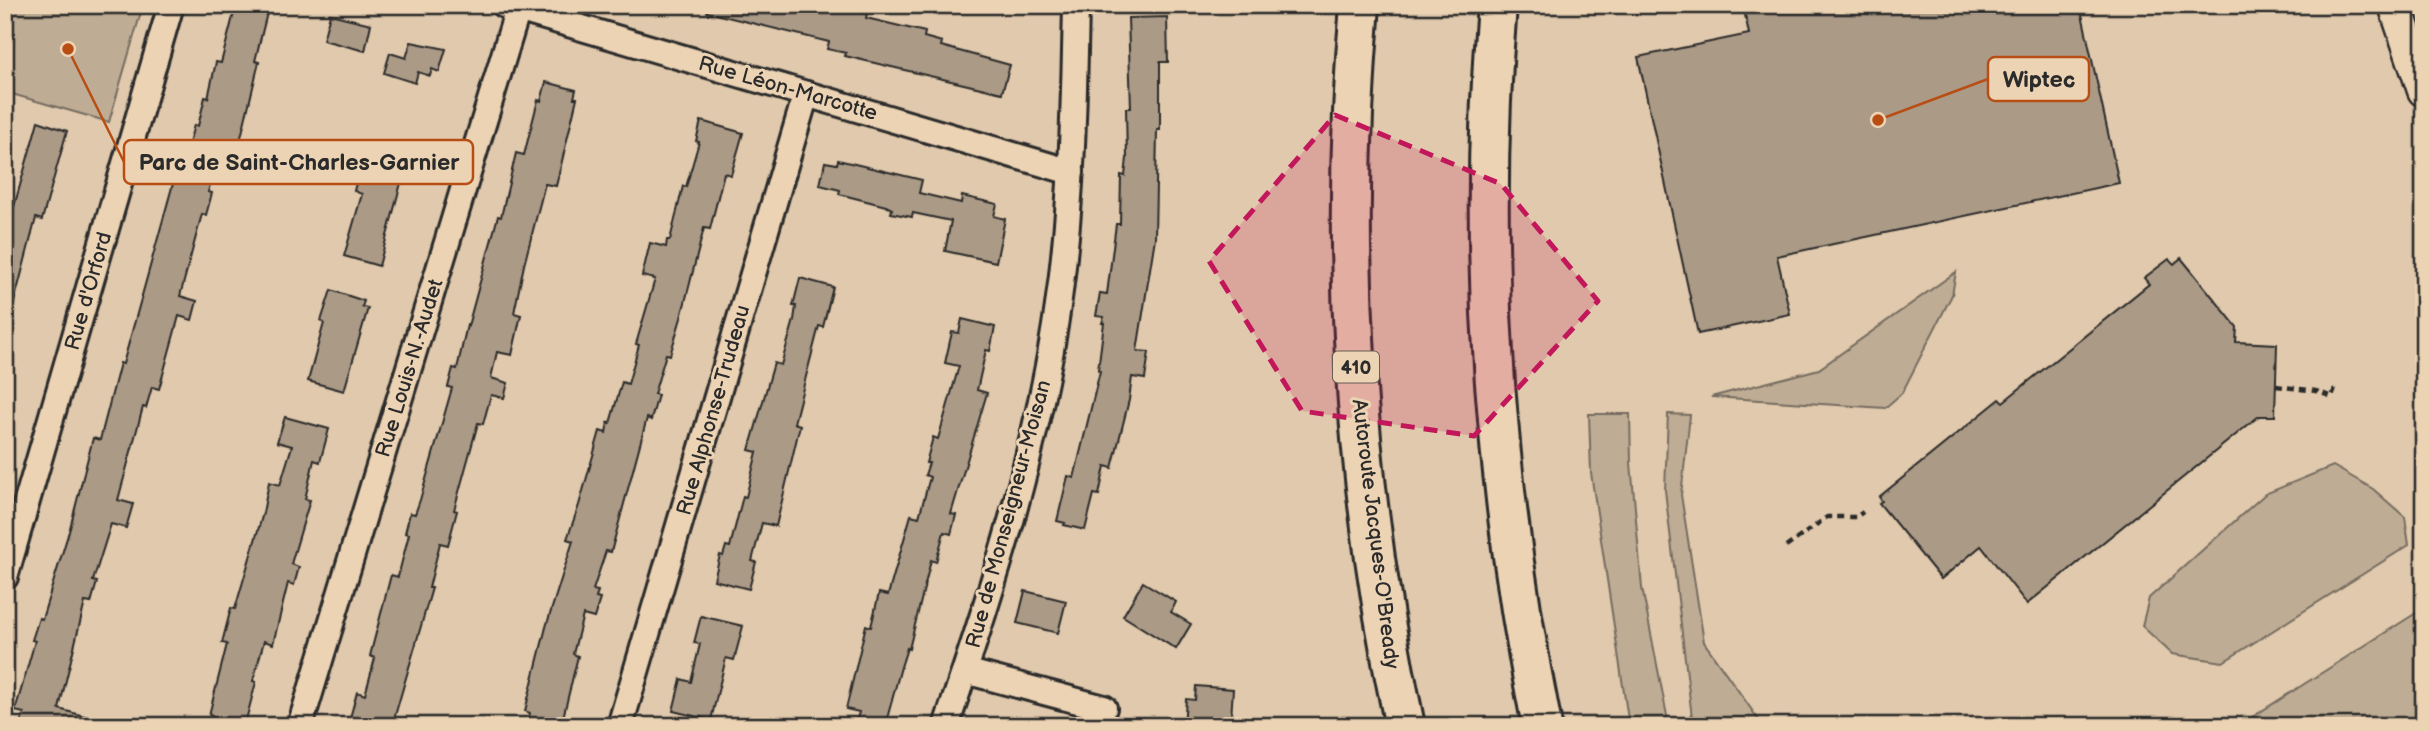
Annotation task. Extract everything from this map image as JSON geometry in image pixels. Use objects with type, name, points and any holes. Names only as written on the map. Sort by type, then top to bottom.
[{"type":"highway","name":"Autoroute Jacques-O'Bready","points":[[1360,5],[1353,106],[1351,208],[1354,344],[1363,458],[1374,548],[1405,726]]},
{"type":"highway","points":[[1497,5],[1489,185],[1493,359],[1509,534],[1542,726]]},
{"type":"street","name":"Rue d'Orford","points":[[5,577],[171,5]]},
{"type":"street","name":"Rue de Monseigneur-Moisan","points":[[946,726],[1018,493],[1045,381],[1058,307],[1071,172],[1076,5]]},
{"type":"street","points":[[2395,5],[2424,90]]},
{"type":"street","name":"Rue Léon-Marcotte","points":[[511,7],[1071,172]]},
{"type":"street","name":"Rue Louis-N.-Audet","points":[[300,726],[511,7]]},
{"type":"street","name":"Rue Alphonse-Trudeau","points":[[620,726],[806,94]]},
{"type":"street","points":[[965,671],[1104,708]]},
{"type":"path","points":[[2276,386],[2316,391],[2332,397],[2335,389]]},
{"type":"path","points":[[1786,547],[1827,517],[1856,517],[1863,512]]},
{"type":"highlighted area","points":[[1335,115],[1501,184],[1598,301],[1474,436],[1302,411],[1209,261]]},
{"type":"shaded area","points":[[5,5],[143,5],[109,122],[5,92]]},
{"type":"shaded area","points":[[1956,272],[1952,295],[1902,393],[1885,408],[1711,397],[1819,369]]},
{"type":"shaded area","points":[[1589,414],[1630,414],[1631,463],[1642,588],[1669,726],[1629,726],[1591,473]]},
{"type":"shaded area","points":[[1668,414],[1690,415],[1681,495],[1704,642],[1763,726],[1693,726],[1665,490]]},
{"type":"shaded area","points":[[2333,466],[2373,489],[2405,517],[2409,545],[2223,662],[2172,654],[2142,626],[2149,598],[2265,494]]},
{"type":"shaded area","points":[[2424,608],[2424,726],[2238,726]]},
{"type":"building","points":[[236,5],[269,5],[255,61],[259,62],[237,154],[220,149],[208,192],[212,193],[206,215],[202,214],[180,296],[197,301],[192,320],[179,316],[159,389],[152,387],[146,408],[143,407],[118,500],[133,504],[126,528],[111,524],[93,581],[97,582],[91,603],[85,602],[59,709],[95,719],[94,726],[20,726],[24,713],[15,711],[35,641],[32,640],[39,618],[42,619],[70,528],[93,438],[100,440],[174,180],[179,181],[194,125],[198,126],[205,97],[208,98],[216,62],[221,63]]},
{"type":"building","points":[[708,5],[829,5],[867,14],[866,18],[925,32],[924,37],[942,42],[941,46],[1010,65],[1002,93],[845,56],[846,53],[827,49],[829,42],[707,12]]},
{"type":"building","points":[[1743,5],[2080,5],[2119,183],[1777,256],[1790,314],[1698,334],[1638,57],[1749,34]]},
{"type":"building","points":[[330,14],[371,24],[365,51],[323,40]]},
{"type":"building","points":[[1167,17],[1168,62],[1160,62],[1155,238],[1137,351],[1149,352],[1145,379],[1132,377],[1112,468],[1105,466],[1099,495],[1094,494],[1085,530],[1057,521],[1068,476],[1074,478],[1100,371],[1104,317],[1096,316],[1100,293],[1107,294],[1116,224],[1120,224],[1121,175],[1125,176],[1127,158],[1126,108],[1131,108],[1128,18]]},
{"type":"building","points":[[411,42],[446,49],[439,72],[432,69],[430,76],[418,72],[415,83],[384,73],[390,53],[406,58]]},
{"type":"building","points":[[546,82],[576,90],[574,98],[577,98],[556,186],[545,184],[524,265],[514,313],[521,315],[512,355],[497,352],[491,378],[508,383],[504,398],[491,395],[483,424],[478,423],[454,510],[457,511],[448,545],[440,543],[429,588],[432,588],[392,726],[377,726],[350,718],[357,692],[365,695],[375,658],[370,656],[391,575],[398,577],[409,534],[405,533],[410,513],[415,514],[420,500],[452,388],[448,387],[453,368],[457,369],[498,216],[501,217],[516,153],[524,155],[538,100],[541,101]]},
{"type":"building","points":[[38,121],[67,131],[42,220],[36,218],[11,314],[5,313],[5,239]]},
{"type":"building","points":[[701,121],[743,133],[731,175],[724,173],[710,229],[704,228],[681,318],[654,394],[658,395],[651,420],[647,418],[611,552],[606,551],[593,590],[598,591],[596,598],[600,599],[594,618],[583,615],[573,654],[578,656],[561,726],[527,726],[530,713],[525,711],[546,627],[573,541],[567,539],[600,431],[606,433],[622,382],[628,384],[639,345],[636,344],[655,279],[642,276],[650,243],[666,247],[667,240],[670,240],[683,186],[686,187],[699,142],[696,141]]},
{"type":"building","points":[[369,149],[400,159],[399,163],[406,164],[379,266],[344,256],[362,194],[354,191],[362,159],[366,160]]},
{"type":"building","points":[[838,160],[922,180],[919,193],[961,203],[962,196],[997,204],[994,216],[1005,219],[996,262],[945,251],[951,221],[913,213],[912,217],[891,213],[892,209],[886,206],[839,194],[840,190],[820,185],[825,162],[837,164]]},
{"type":"building","points":[[2181,258],[2237,327],[2236,342],[2277,344],[2275,416],[2259,416],[2027,604],[1981,546],[1941,579],[1879,503],[1882,501],[1879,497],[2000,399],[2003,402],[2149,284],[2144,278],[2169,259],[2174,264]]},
{"type":"building","points":[[800,278],[833,287],[823,327],[819,326],[794,423],[800,425],[776,526],[762,523],[752,561],[756,562],[749,589],[714,580],[720,555],[723,556],[726,546],[730,547],[743,496],[746,497],[757,452],[749,450],[774,363],[781,365],[794,320],[796,306],[793,306]]},
{"type":"building","points":[[331,290],[364,301],[362,307],[368,308],[344,391],[308,381]]},
{"type":"building","points":[[962,319],[995,327],[990,351],[986,350],[977,390],[987,393],[951,514],[956,515],[951,534],[944,532],[936,562],[931,560],[909,649],[907,648],[901,667],[885,726],[855,726],[859,712],[846,709],[866,625],[871,627],[879,593],[888,595],[911,515],[919,517],[930,477],[925,475],[929,463],[926,463],[933,437],[938,439],[959,366],[945,363],[952,332],[959,333]]},
{"type":"building","points":[[285,417],[329,429],[320,462],[314,460],[305,499],[310,500],[291,564],[299,567],[294,585],[288,583],[273,644],[264,641],[245,724],[209,715],[227,644],[222,643],[231,608],[235,609],[263,513],[269,482],[280,485],[292,446],[277,442]]},
{"type":"building","points":[[1143,582],[1176,602],[1171,612],[1191,624],[1176,649],[1123,616]]},
{"type":"building","points":[[1025,591],[1066,601],[1058,633],[1017,623]]},
{"type":"building","points":[[701,616],[743,626],[734,660],[726,658],[711,720],[673,711],[681,679],[691,682],[700,644],[694,643]]},
{"type":"building","points":[[1196,686],[1233,689],[1231,718],[1226,718],[1225,726],[1184,726],[1186,699],[1195,700]]},
{"type":"place","name":"Parc de Saint-Charles-Garnier","points":[[68,49]]},
{"type":"place","name":"Wiptec","points":[[1878,120]]}]
